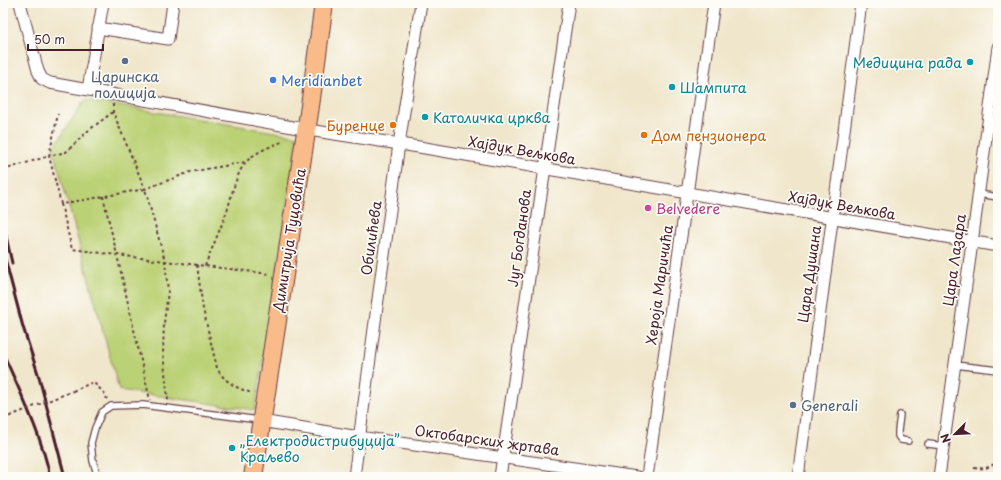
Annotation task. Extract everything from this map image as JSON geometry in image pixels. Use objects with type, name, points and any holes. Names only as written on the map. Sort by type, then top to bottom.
[{"type":"main road","name":"Димитрија Туцовића","points":[[253,477],[266,422],[311,130],[324,3]]},
{"type":"main road","name":"Димитрија Туцовића","points":[[263,477],[266,422],[265,396],[283,276],[334,3]]},
{"type":"street","name":"Хајдук Вељкова","points":[[20,3],[38,71],[42,79],[50,82],[311,130],[688,193],[972,243],[998,246]]},
{"type":"street","points":[[88,89],[103,3]]},
{"type":"street","points":[[98,28],[168,39],[173,3]]},
{"type":"street","name":"Обилићева","points":[[354,477],[399,144],[421,3]]},
{"type":"street","name":"Југ Богданова","points":[[500,477],[569,3]]},
{"type":"street","name":"Хероја Маричића","points":[[647,477],[714,3]]},
{"type":"street","name":"Цара Душана","points":[[798,477],[861,3]]},
{"type":"street","name":"Цара Лазара","points":[[939,477],[979,194],[994,110],[998,47]]},
{"type":"street","name":"Октобарских жртава","points":[[266,422],[636,477]]},
{"type":"lane","points":[[979,194],[998,197]]},
{"type":"lane","points":[[955,365],[998,370]]},
{"type":"lane","name":"Октобарских жртава","points":[[111,406],[143,405],[266,422]]},
{"type":"lane","points":[[98,477],[92,461],[91,444],[95,428],[102,412],[111,406]]},
{"type":"lane","points":[[900,416],[898,436],[901,440],[908,441]]},
{"type":"lane","points":[[928,444],[944,446]]},
{"type":"path","points":[[113,94],[113,112],[145,189],[165,261],[168,291],[164,323],[163,353],[169,409]]},
{"type":"path","points":[[3,170],[66,152],[89,130],[113,112]]},
{"type":"path","points":[[58,114],[49,156],[72,249],[283,276]]},
{"type":"path","points":[[205,266],[227,211],[237,178],[246,162],[256,154],[284,141]]},
{"type":"path","points":[[61,204],[145,189],[190,172],[246,162]]},
{"type":"path","points":[[103,196],[152,407]]},
{"type":"path","points":[[197,265],[203,309],[217,368],[220,374],[241,390],[265,396]]},
{"type":"path","points":[[3,419],[93,382],[104,393],[111,406]]},
{"type":"path","points":[[974,468],[988,468],[998,461]]},
{"type":"green space","points":[[85,100],[298,136],[255,410],[119,390],[53,148]]},
{"type":"railway","points":[[3,223],[12,263]]},
{"type":"railway","points":[[3,251],[23,327],[39,377],[65,477]]},
{"type":"railway","points":[[3,353],[36,430],[50,477]]},
{"type":"railway","points":[[3,472],[8,477]]},
{"type":"place","name":"Царинска полиција","points":[[125,61]]},
{"type":"place","name":"Медицина рада","points":[[970,62]]},
{"type":"place","name":"Meridianbet","points":[[273,80]]},
{"type":"place","name":"Шампита","points":[[672,87]]},
{"type":"place","name":"Католичка црква","points":[[425,117]]},
{"type":"place","name":"Буренце","points":[[393,125]]},
{"type":"place","name":"Дом пензионера","points":[[644,135]]},
{"type":"place","name":"Belvedere","points":[[648,208]]},
{"type":"place","name":"Generali","points":[[793,405]]},
{"type":"place","name":"„Електродистрибуција” Краљево","points":[[232,448]]}]
